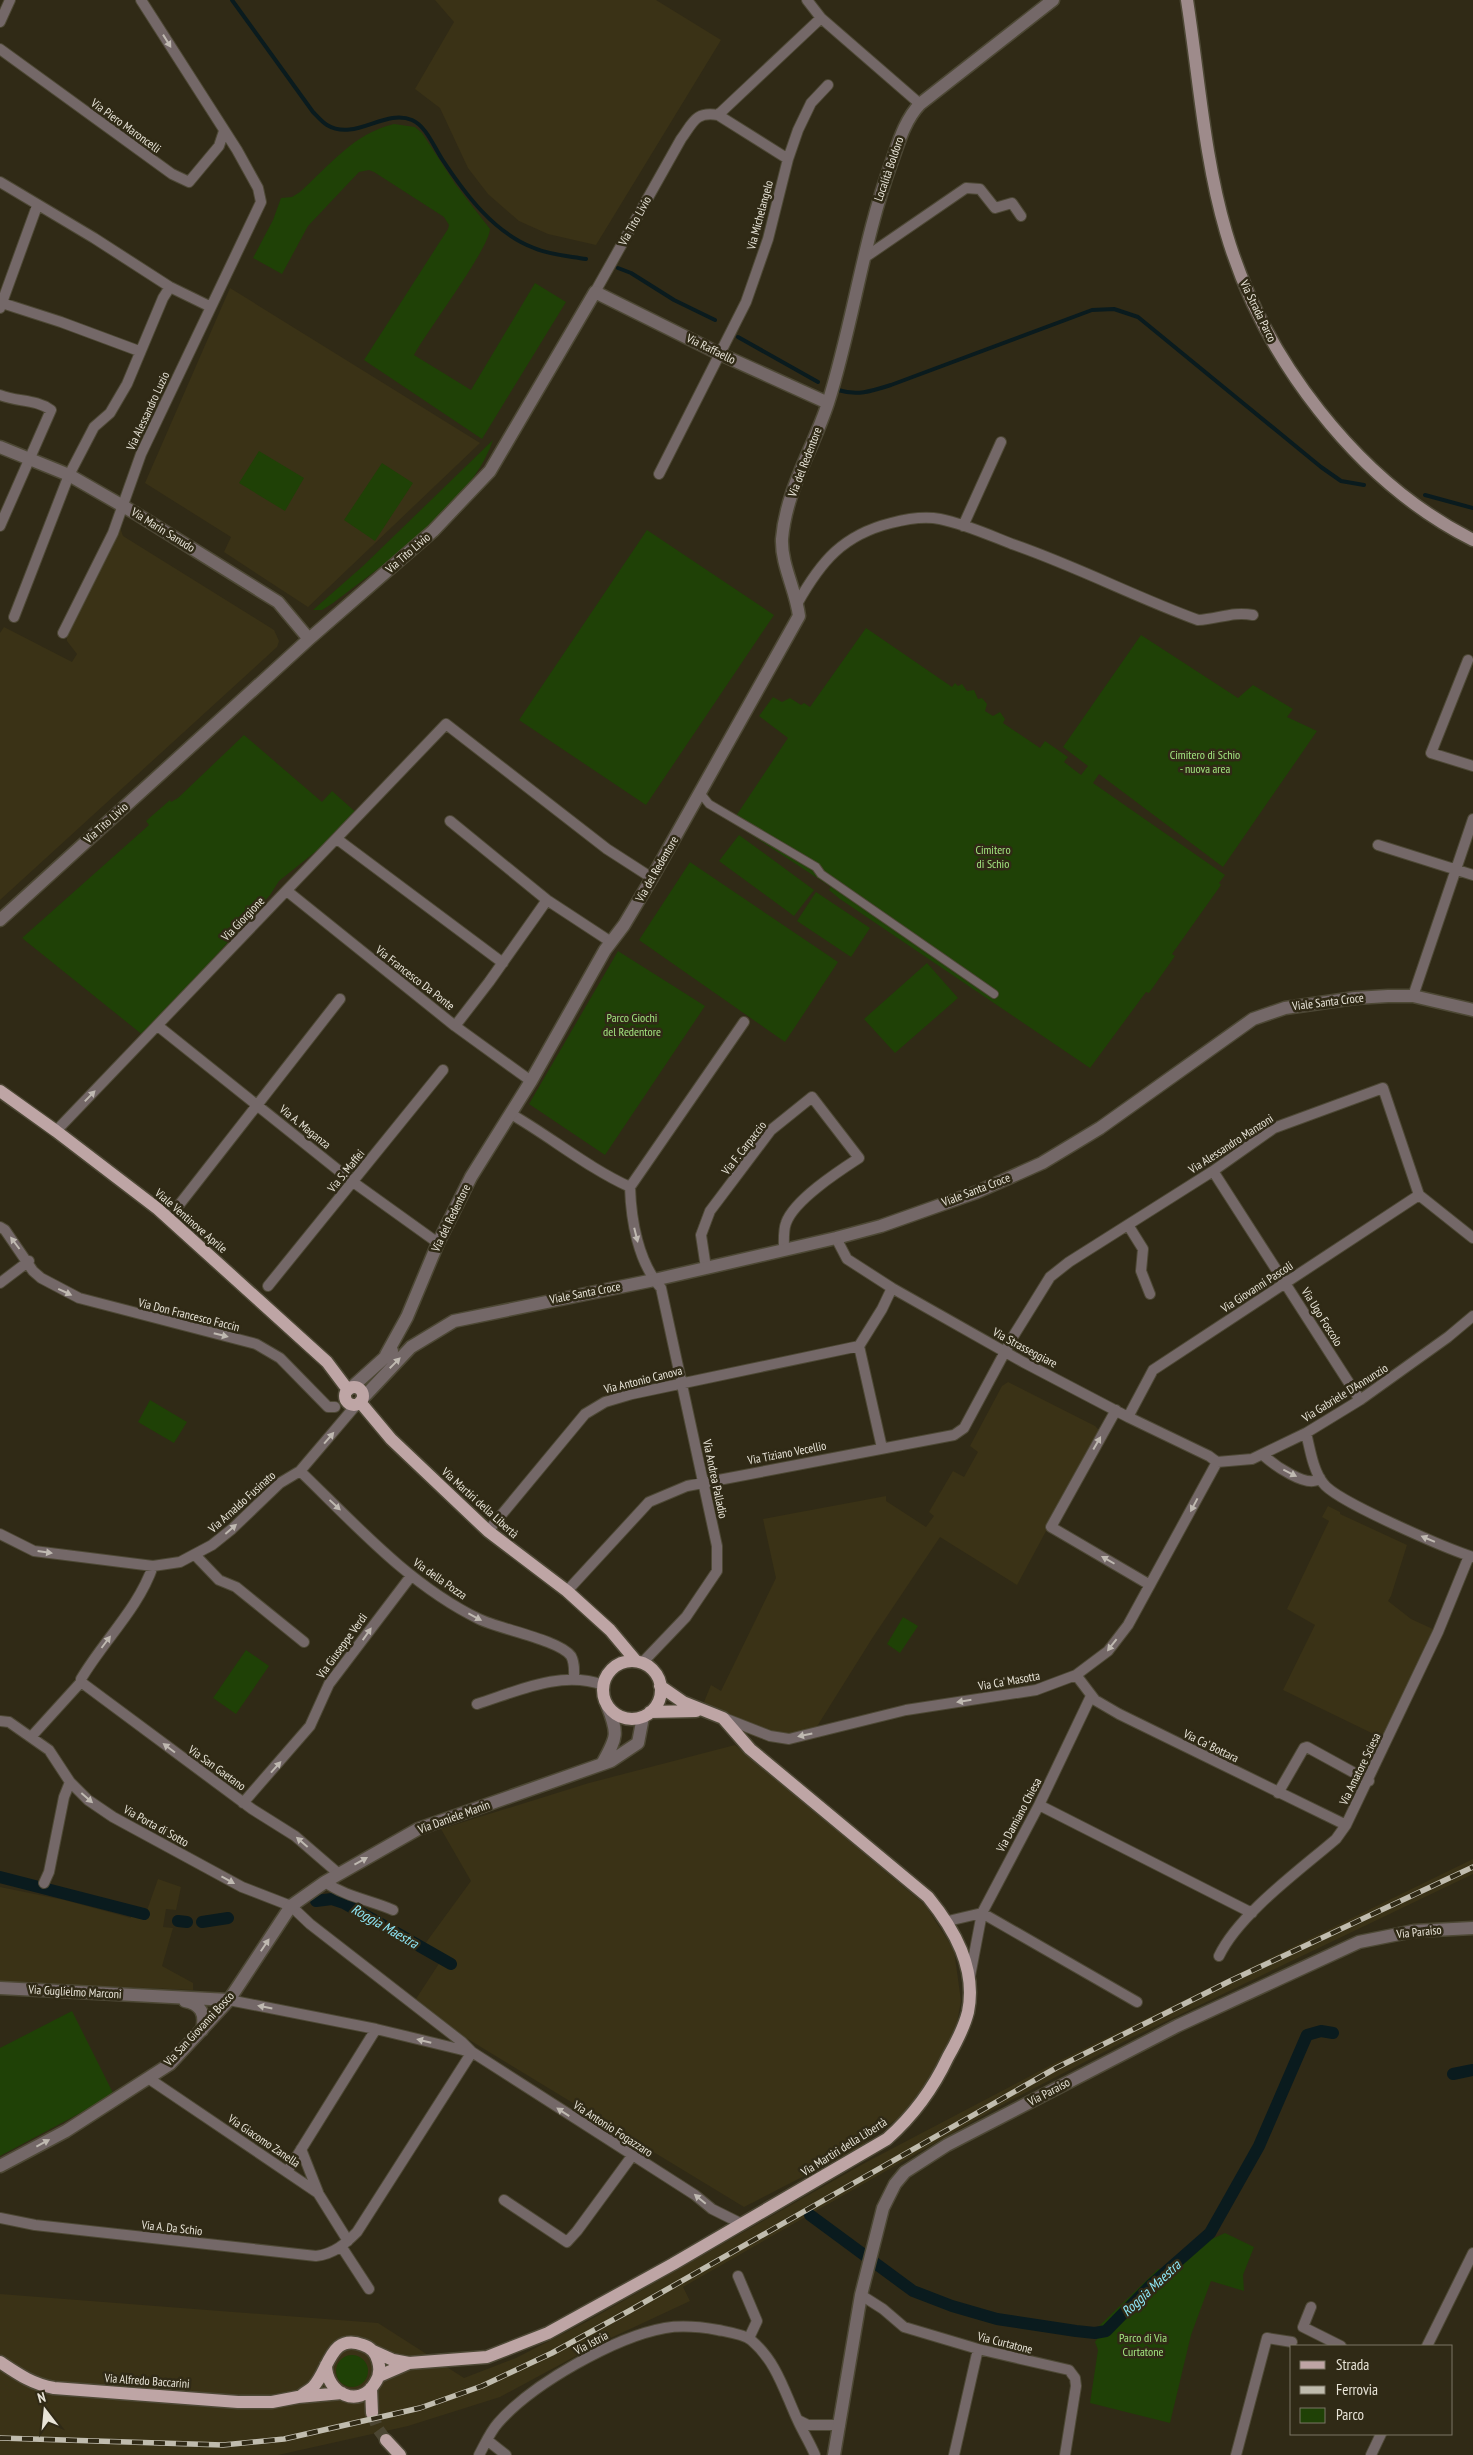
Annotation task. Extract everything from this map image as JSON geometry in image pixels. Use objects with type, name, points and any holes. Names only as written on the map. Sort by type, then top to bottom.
[{"type":"main road","name":"Via Strada Parco","points":[[1187,0],[1219,206],[1236,261],[1259,317],[1287,366],[1313,403],[1369,465],[1416,506],[1473,540]]},
{"type":"main road","name":"Viale Ventinove Aprile","points":[[0,1091],[158,1209],[327,1362],[349,1389],[345,1396],[347,1401],[352,1404],[360,1402]]},
{"type":"main road","name":"Via Martiri della Libertà","points":[[360,1402],[391,1439],[488,1532],[567,1591],[613,1634],[639,1662],[657,1676],[660,1686],[683,1702],[723,1718],[750,1749],[928,1897],[948,1921],[959,1942],[969,1982],[968,2012],[962,2030],[944,2066],[907,2121],[887,2139],[742,2224],[548,2333],[487,2357],[409,2363],[393,2360],[373,2351]]},
{"type":"main road","points":[[613,1634],[616,1666]]},
{"type":"main road","points":[[607,1705],[603,1685],[610,1671],[626,1662],[639,1662]]},
{"type":"main road","points":[[646,1715],[656,1705],[660,1686]]},
{"type":"main road","name":"Via Martiri della Libertà","points":[[607,1705],[619,1716],[635,1718],[646,1715],[704,1711]]},
{"type":"main road","name":"Via Alfredo Baccarini","points":[[298,2397],[314,2387],[329,2356],[341,2345],[358,2343],[373,2351]]},
{"type":"main road","points":[[371,2388],[372,2413],[355,2396],[371,2388],[379,2376],[378,2359],[373,2351]]},
{"type":"main road","name":"Via Alfredo Baccarini","points":[[0,2362],[38,2385],[54,2388],[238,2402],[272,2402],[298,2397],[342,2394],[355,2396]]},
{"type":"main road","name":"Via Martiri della Libertà","points":[[379,2376],[409,2363]]},
{"type":"main road","points":[[326,2365],[329,2382],[342,2394]]},
{"type":"main road","points":[[386,2440],[400,2455]]},
{"type":"street","points":[[0,22],[10,0]]},
{"type":"street","points":[[140,0],[224,131]]},
{"type":"street","points":[[807,0],[821,18],[920,104]]},
{"type":"street","name":"Località Boldoro","points":[[830,397],[879,196],[900,137],[910,116],[920,104],[1054,0]]},
{"type":"street","points":[[788,160],[718,116],[821,18]]},
{"type":"street","name":"Via Piero Maroncelli","points":[[0,49],[172,174],[189,182],[219,146],[224,131]]},
{"type":"street","name":"Via Michelangelo","points":[[660,474],[746,302],[765,248],[788,160],[808,108],[828,85]]},
{"type":"street","name":"Via Tito Livio","points":[[0,920],[309,639],[433,531],[490,471],[595,292],[681,139],[698,116],[707,113],[718,116]]},
{"type":"street","name":"Via Alessandro Luzio","points":[[63,632],[124,506],[141,454],[261,202],[258,188],[251,174],[224,131]]},
{"type":"street","points":[[0,182],[37,206],[94,238],[170,287],[211,307]]},
{"type":"street","points":[[864,258],[966,188],[980,189],[995,208],[1012,203],[1021,216]]},
{"type":"street","points":[[37,206],[1,306],[61,322],[139,351]]},
{"type":"street","points":[[14,617],[70,475],[94,427],[110,413],[127,384],[139,351],[163,298],[170,287]]},
{"type":"street","name":"Via Raffaello","points":[[595,292],[720,354],[830,397]]},
{"type":"street","points":[[0,395],[14,400],[41,403],[51,410],[0,526]]},
{"type":"street","name":"Via del Redentore","points":[[386,1355],[407,1317],[438,1243],[471,1177],[531,1081],[611,942],[652,878],[799,616],[783,557],[782,540],[785,518],[794,484],[830,397]]},
{"type":"street","points":[[963,526],[1001,442]]},
{"type":"street","name":"Via Marin Sanudo","points":[[0,447],[70,475],[124,506],[278,602],[309,639]]},
{"type":"street","points":[[797,604],[809,583],[827,559],[851,538],[876,527],[906,519],[939,518],[1038,553],[1198,620],[1213,620],[1240,612],[1253,615]]},
{"type":"street","points":[[1468,660],[1431,753],[1473,766]]},
{"type":"street","name":"Via Giorgione","points":[[56,1131],[446,724],[607,849],[652,878]]},
{"type":"street","points":[[700,794],[709,804],[816,867],[821,874],[994,994]]},
{"type":"street","points":[[1413,996],[1473,819]]},
{"type":"street","points":[[450,821],[547,900],[611,942]]},
{"type":"street","points":[[337,839],[503,963]]},
{"type":"street","points":[[1378,845],[1457,869],[1473,876]]},
{"type":"street","name":"Via Francesco Da Ponte","points":[[287,891],[455,1026],[531,1081]]},
{"type":"street","points":[[455,1026],[503,963],[547,900]]},
{"type":"street","name":"Viale Santa Croce","points":[[349,1389],[386,1355],[454,1321],[478,1314],[654,1280],[836,1238],[881,1226],[976,1192],[1042,1163],[1100,1128],[1254,1019],[1285,1008],[1355,998],[1413,996],[1473,1010]]},
{"type":"street","points":[[179,1205],[340,1000]]},
{"type":"street","points":[[511,1114],[545,1134],[607,1176],[630,1186],[744,1022]]},
{"type":"street","name":"Via A. Maganza","points":[[158,1026],[353,1182],[438,1243]]},
{"type":"street","name":"Via S. Maffei","points":[[268,1286],[443,1070]]},
{"type":"street","name":"Via Alessandro Manzoni","points":[[1005,1352],[1050,1277],[1069,1262],[1213,1171],[1274,1128],[1383,1088],[1419,1195]]},
{"type":"street","name":"Via F. Carpaccio","points":[[706,1268],[701,1236],[710,1211],[771,1130],[812,1097],[859,1158],[826,1179],[798,1206],[786,1222],[784,1250]]},
{"type":"street","name":"Via Ugo Foscolo","points":[[1213,1171],[1360,1400]]},
{"type":"street","name":"Via Andrea Palladio","points":[[630,1186],[630,1204],[636,1238],[654,1280],[661,1288],[717,1546],[717,1571],[686,1617],[639,1662]]},
{"type":"street","points":[[1419,1195],[1473,1238]]},
{"type":"street","name":"Via Giovanni Pascoli","points":[[1128,1417],[1153,1370],[1419,1195]]},
{"type":"street","points":[[1128,1225],[1143,1249],[1141,1271],[1150,1294]]},
{"type":"street","name":"Via Don Francesco Faccin","points":[[0,1227],[6,1230],[29,1261],[33,1271],[41,1278],[79,1298],[256,1344],[280,1358],[328,1407],[335,1407]]},
{"type":"street","name":"Via Strasseggiare","points":[[836,1238],[847,1259],[892,1288],[1005,1352],[1128,1417],[1209,1456],[1217,1462]]},
{"type":"street","points":[[0,1283],[29,1261]]},
{"type":"street","points":[[882,1448],[859,1346],[882,1309],[892,1288]]},
{"type":"street","name":"Via Gabriele D'Annunzio","points":[[1217,1462],[1232,1462],[1262,1455],[1306,1433],[1360,1400],[1448,1337],[1473,1316]]},
{"type":"street","points":[[407,1317],[411,1342]]},
{"type":"street","name":"Viale Santa Croce","points":[[360,1402],[411,1342]]},
{"type":"street","name":"Via Antonio Canova","points":[[488,1532],[585,1414],[605,1402],[682,1383],[859,1346]]},
{"type":"street","name":"Via Tiziano Vecellio","points":[[567,1591],[649,1502],[686,1486],[954,1435],[964,1428],[1005,1352]]},
{"type":"street","name":"Via Arnaldo Fusinato","points":[[0,1534],[34,1551],[153,1566],[180,1562],[195,1555],[232,1529],[280,1483],[300,1471],[360,1402]]},
{"type":"street","points":[[1116,1410],[1051,1527],[1150,1585]]},
{"type":"street","points":[[1306,1433],[1320,1478],[1326,1488],[1423,1538],[1471,1557]]},
{"type":"street","points":[[1262,1455],[1278,1467],[1308,1482],[1314,1482],[1320,1478]]},
{"type":"street","name":"Via Ca' Masotta","points":[[723,1718],[770,1736],[788,1739],[906,1710],[1036,1690],[1076,1675],[1108,1651],[1128,1624],[1217,1462]]},
{"type":"street","name":"Via della Pozza","points":[[300,1471],[411,1576],[479,1619],[562,1649],[572,1658],[574,1678]]},
{"type":"street","points":[[195,1555],[219,1580],[236,1587],[304,1642]]},
{"type":"street","name":"Via Amatore Sciesa","points":[[1219,1956],[1228,1940],[1252,1913],[1336,1838],[1346,1825],[1369,1781],[1471,1557]]},
{"type":"street","points":[[31,1738],[81,1682],[94,1658],[132,1609],[153,1566]]},
{"type":"street","name":"Via Giuseppe Verdi","points":[[244,1803],[310,1726],[329,1684],[411,1576]]},
{"type":"street","name":"Via Ca' Bottara","points":[[1076,1675],[1091,1696],[1119,1714],[1346,1825]]},
{"type":"street","points":[[477,1704],[546,1682],[574,1678],[603,1685]]},
{"type":"street","name":"Via San Gaetano","points":[[81,1682],[244,1803],[295,1836],[339,1874]]},
{"type":"street","name":"Via Damiano Chiesa","points":[[969,1982],[982,1913],[1039,1805],[1091,1696]]},
{"type":"street","points":[[607,1705],[614,1722],[616,1739],[623,1748],[634,1748],[641,1736],[646,1715]]},
{"type":"street","name":"Via Porta di Sotto","points":[[0,1721],[9,1722],[49,1750],[70,1782],[88,1800],[113,1817],[242,1888],[291,1906]]},
{"type":"street","points":[[602,1764],[616,1739]]},
{"type":"street","points":[[1278,1792],[1304,1748],[1307,1747],[1369,1781]]},
{"type":"street","name":"Via Daniele Manin","points":[[291,1906],[325,1882],[418,1830],[602,1764],[634,1748]]},
{"type":"street","points":[[44,1883],[49,1872],[64,1797],[70,1782]]},
{"type":"street","points":[[1039,1805],[1252,1913]]},
{"type":"street","points":[[325,1882],[338,1892],[363,1900],[368,1899],[394,1910]]},
{"type":"street","points":[[291,1906],[310,1924],[462,2042],[472,2052]]},
{"type":"street","name":"Via San Giovanni Bosco","points":[[0,2166],[66,2131],[170,2064],[229,2000],[291,1906]]},
{"type":"street","points":[[948,1921],[982,1913],[1136,2002]]},
{"type":"street","name":"Via Paraiso","points":[[834,2455],[861,2295],[872,2250],[883,2208],[895,2184],[905,2172],[947,2145],[1177,2026],[1359,1942],[1378,1936],[1473,1928]]},
{"type":"street","name":"Via Guglielmo Marconi","points":[[0,1988],[229,2000]]},
{"type":"street","name":"Via Guglielmo Marconi","points":[[149,1996],[188,2002],[197,2006],[204,2016],[202,2030]]},
{"type":"street","points":[[229,2000],[376,2029],[472,2052]]},
{"type":"street","points":[[287,2172],[376,2029]]},
{"type":"street","points":[[370,2289],[344,2244],[357,2232],[472,2052]]},
{"type":"street","name":"Via Antonio Fogazzaro","points":[[472,2052],[695,2195],[712,2209],[742,2224]]},
{"type":"street","name":"Via Giacomo Zanella","points":[[148,2078],[318,2193],[344,2244]]},
{"type":"street","points":[[300,2150],[318,2193]]},
{"type":"street","points":[[504,2200],[566,2242],[577,2232],[632,2156]]},
{"type":"street","name":"Via A. Da Schio","points":[[0,2218],[35,2225],[316,2256],[325,2255],[344,2244]]},
{"type":"street","points":[[1428,2345],[1473,2254]]},
{"type":"street","points":[[738,2276],[757,2321],[749,2338],[770,2359],[778,2373],[815,2455]]},
{"type":"street","name":"Via Curtatone","points":[[861,2295],[883,2309],[904,2327],[978,2349],[1068,2370],[1075,2378],[1076,2386],[1065,2455]]},
{"type":"street","points":[[1311,2307],[1303,2327],[1339,2345]]},
{"type":"street","name":"Via Istria","points":[[479,2455],[499,2422],[538,2388],[590,2357],[635,2336],[667,2328],[697,2327],[749,2338]]},
{"type":"street","points":[[1236,2455],[1267,2338],[1292,2342]]},
{"type":"street","points":[[954,2455],[978,2349]]},
{"type":"street","points":[[798,2420],[808,2424],[840,2425]]},
{"type":"street","points":[[1371,2455],[1381,2435]]},
{"type":"street","points":[[487,2440],[506,2455]]},
{"type":"shaded area","points":[[435,0],[656,0],[721,40],[596,245],[548,234],[519,221],[488,194],[468,168],[440,108],[415,89],[454,22]]},
{"type":"shaded area","points":[[230,288],[480,443],[308,607],[224,552],[231,537],[145,483]]},
{"type":"shaded area","points":[[118,522],[123,536],[274,630],[279,641],[277,647],[0,900],[0,633],[4,627],[72,662],[77,654],[67,641],[67,633]]},
{"type":"shaded area","points":[[1008,1382],[1095,1426],[1100,1431],[1017,1585],[940,1537],[873,1637],[811,1736],[793,1742],[770,1742],[735,1728],[704,1702],[711,1685],[721,1691],[776,1578],[763,1519],[886,1496],[886,1501],[926,1527],[934,1516],[929,1512],[953,1471],[964,1477],[978,1452],[970,1446],[1002,1386]]},
{"type":"shaded area","points":[[1328,1506],[1340,1512],[1340,1514],[1407,1545],[1388,1601],[1411,1619],[1435,1630],[1386,1740],[1283,1690],[1315,1625],[1287,1609],[1329,1521],[1322,1517]]},
{"type":"shaded area","points":[[735,1745],[925,1905],[954,1950],[961,2001],[955,2034],[929,2080],[901,2116],[858,2148],[744,2207],[412,2005],[442,1959],[422,1948],[471,1881],[441,1829],[589,1783]]},
{"type":"shaded area","points":[[1473,1859],[1473,1874],[1129,2039],[998,2107],[683,2287],[690,2301],[600,2343],[500,2397],[408,2426],[278,2455],[0,2455],[0,2294],[378,2323],[464,2378],[516,2358],[588,2321],[861,2165],[1055,2063]]},
{"type":"shaded area","points":[[158,1879],[181,1887],[176,1910],[166,1909],[163,1927],[173,1928],[162,1966],[193,1983],[193,1990],[0,1982],[0,1887],[64,1900],[131,1918],[131,1916],[144,1919]]},
{"type":"green space","points":[[394,124],[415,127],[422,133],[456,185],[490,229],[480,254],[414,355],[471,390],[535,283],[566,302],[482,439],[364,360],[448,229],[449,225],[444,217],[374,172],[369,170],[359,172],[308,226],[282,274],[253,258],[273,220],[281,198],[292,197],[300,192],[354,143],[380,128]]},
{"type":"green space","points":[[493,440],[482,464],[466,487],[425,530],[401,551],[333,603],[322,610],[313,610],[363,566]]},
{"type":"green space","points":[[259,451],[304,478],[285,511],[239,483]]},
{"type":"green space","points":[[382,463],[413,483],[375,541],[344,520]]},
{"type":"green space","points":[[647,530],[774,615],[646,805],[519,720]]},
{"type":"green space","name":"Cimitero di Schio","points":[[866,628],[952,687],[955,683],[958,686],[962,684],[967,691],[974,690],[978,699],[982,698],[987,704],[985,711],[993,716],[1000,712],[1005,719],[1003,723],[1040,748],[1045,741],[1068,757],[1064,762],[1081,775],[1088,766],[1063,747],[1141,635],[1238,698],[1253,685],[1293,709],[1287,717],[1317,731],[1223,867],[1099,774],[1093,783],[1225,875],[1219,883],[1221,885],[1172,954],[1175,956],[1149,993],[1146,992],[1090,1068],[840,899],[829,890],[831,887],[732,822],[788,738],[759,716],[773,697],[782,702],[790,698],[801,705],[804,703],[810,707]]},
{"type":"green space","points":[[244,735],[322,802],[332,791],[360,816],[279,881],[270,895],[144,1036],[22,938],[149,825],[146,821],[170,800],[171,802],[178,798]]},
{"type":"green space","points":[[739,835],[814,890],[794,916],[719,861]]},
{"type":"green space","points":[[690,862],[838,962],[785,1042],[639,940]]},
{"type":"green space","points":[[816,892],[870,928],[851,957],[797,921]]},
{"type":"green space","name":"Parco Giochi del Redentore","points":[[618,951],[705,1006],[605,1155],[529,1104]]},
{"type":"green space","points":[[927,963],[958,998],[895,1053],[864,1019]]},
{"type":"green space","points":[[150,1400],[187,1422],[174,1443],[138,1422]]},
{"type":"green space","points":[[903,1617],[918,1626],[900,1653],[887,1644]]},
{"type":"green space","points":[[246,1650],[269,1666],[236,1714],[213,1698]]},
{"type":"green space","points":[[72,2011],[114,2095],[0,2156],[0,2048]]},
{"type":"green space","name":"Parco di Via Curtatone","points":[[1225,2233],[1254,2247],[1243,2275],[1244,2291],[1211,2281],[1191,2335],[1170,2423],[1090,2403],[1098,2350],[1095,2342],[1101,2333],[1097,2328],[1158,2269],[1170,2271],[1201,2244]]},
{"type":"green space","points":[[352,2355],[358,2356],[363,2360],[367,2365],[367,2377],[363,2382],[358,2386],[352,2387],[346,2386],[341,2382],[337,2377],[336,2371],[337,2365],[341,2360],[346,2356]]},
{"type":"waterway","points":[[232,0],[313,112],[325,124],[338,129],[348,130],[391,118],[402,117],[412,120],[426,132],[442,159],[471,199],[506,233],[540,250],[586,259]]},
{"type":"waterway","points":[[618,268],[631,273],[674,300],[715,320]]},
{"type":"waterway","points":[[838,390],[859,393],[878,389],[1092,310],[1114,309],[1138,317],[1321,467],[1341,481],[1364,485]]},
{"type":"waterway","points":[[738,337],[818,382]]},
{"type":"waterway","points":[[1425,495],[1473,508]]},
{"type":"waterway","name":"Roggia Maestra","points":[[0,1877],[144,1914]]},
{"type":"waterway","name":"Roggia Maestra","points":[[316,1901],[332,1899],[344,1903],[451,1964]]},
{"type":"waterway","name":"Roggia Maestra","points":[[202,1922],[228,1918]]},
{"type":"waterway","name":"Roggia Maestra","points":[[178,1921],[187,1922]]},
{"type":"waterway","name":"Roggia Maestra","points":[[810,2215],[913,2291],[952,2306],[997,2319],[1076,2331],[1095,2333],[1106,2331],[1152,2284],[1210,2233],[1259,2146],[1307,2035],[1321,2031],[1333,2033]]},
{"type":"waterway","name":"Roggia Maestra","points":[[1453,2074],[1473,2070]]},
{"type":"tunnel","points":[[372,2413],[378,2429],[386,2440]]},
{"type":"railway","points":[[0,2438],[223,2445],[284,2439],[420,2408],[482,2386],[552,2353],[629,2311],[1056,2068],[1230,1981],[1473,1867]]},
{"type":"park label","name":"Cimitero di Schio - nuova area","points":[[1205,762]]}]
